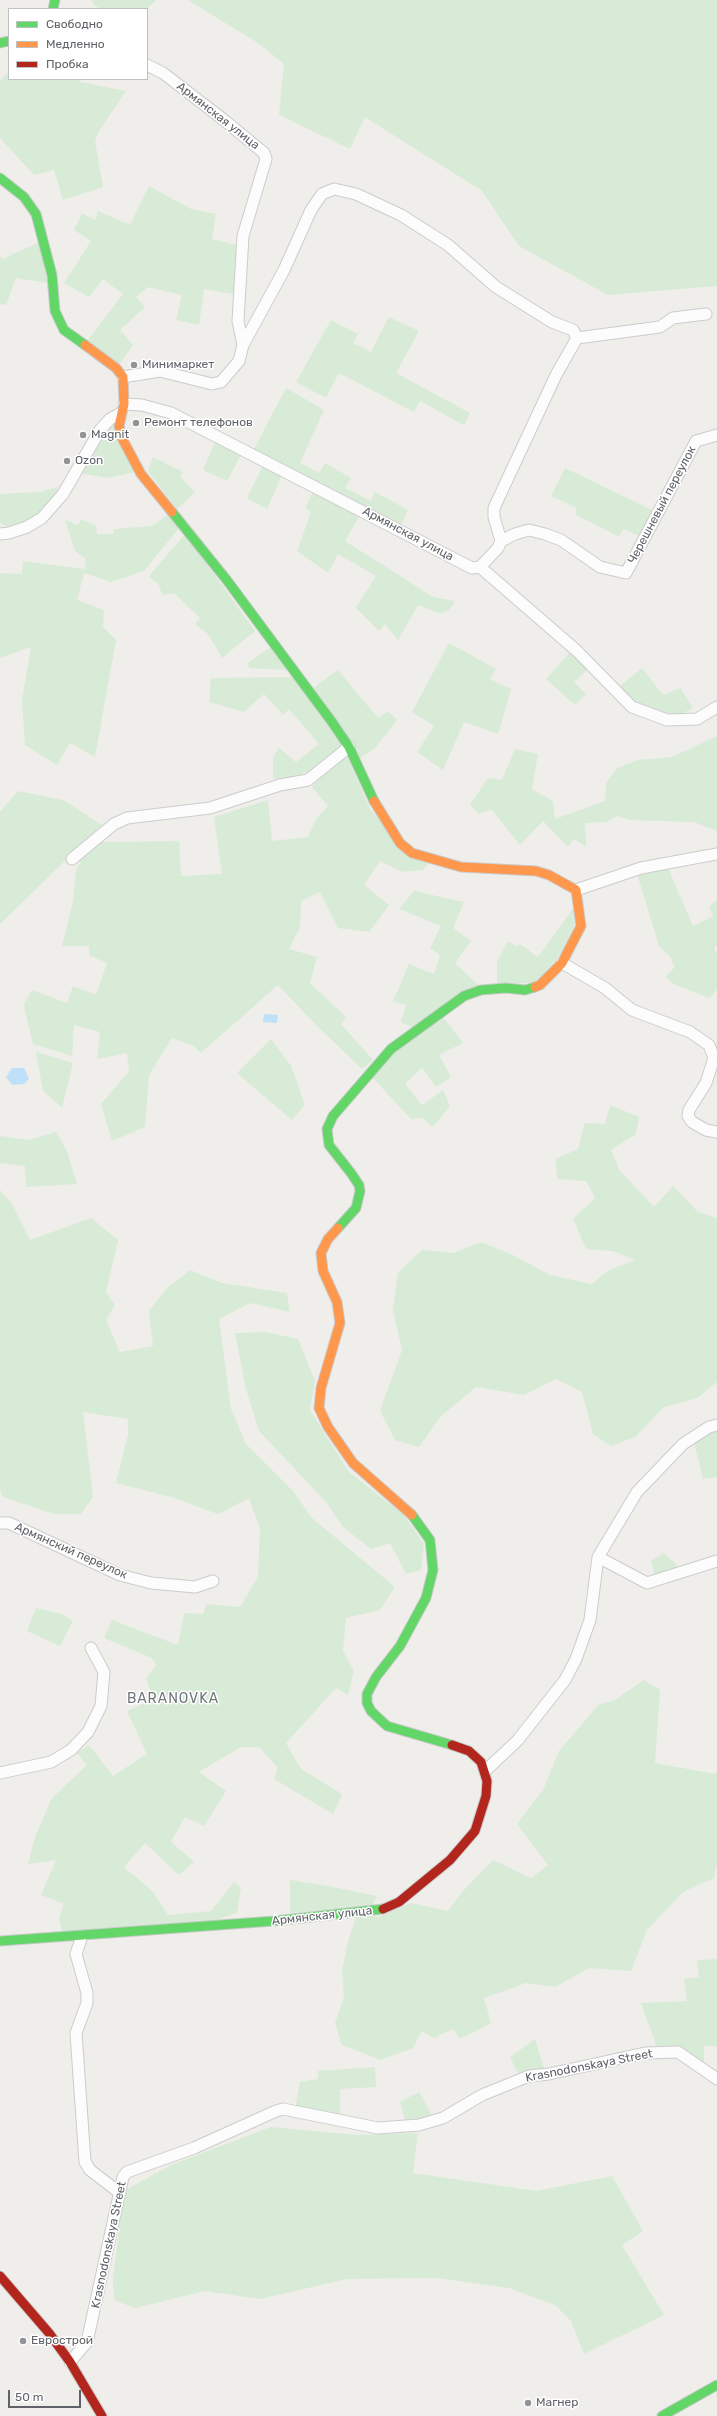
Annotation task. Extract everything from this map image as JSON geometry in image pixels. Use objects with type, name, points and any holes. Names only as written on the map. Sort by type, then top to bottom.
[{"type":"street","name":"Армянская улица","points":[[148,66],[163,74],[224,120],[264,153],[266,159],[243,236],[238,314],[243,346]]},
{"type":"street","points":[[0,178],[24,197],[36,214],[52,275],[55,311],[64,330],[105,358],[123,377],[122,409],[119,426],[123,440],[140,474],[226,579],[349,747],[376,804],[400,843],[412,853],[461,867],[536,872],[549,875],[576,890],[580,901],[581,926],[562,963],[540,985],[525,990],[506,988],[481,990],[464,996],[444,1008],[391,1049],[333,1116],[327,1129],[328,1145],[351,1173],[359,1185],[360,1192],[356,1208],[328,1240],[321,1253],[323,1271],[337,1302],[340,1323],[321,1388],[319,1408],[328,1427],[353,1463],[417,1519],[430,1540],[432,1554],[433,1570],[426,1598],[400,1646],[376,1677],[367,1694],[367,1703],[371,1711],[387,1726],[448,1743],[469,1751],[481,1762],[485,1771],[517,1741],[565,1680],[576,1659],[590,1620],[598,1557],[637,1492],[683,1444],[709,1427],[717,1425]]},
{"type":"street","name":"Армянская улица","points":[[123,377],[160,370],[212,384],[222,382],[239,361],[243,346],[284,270],[311,210],[322,194],[334,189],[356,194],[401,215],[448,245],[496,287],[552,322],[572,330],[577,338]]},
{"type":"street","points":[[501,541],[494,518],[494,508],[556,375],[577,338],[660,327],[673,318],[706,314]]},
{"type":"street","name":"Армянская улица","points":[[122,409],[142,405],[171,413],[472,568],[480,567],[577,651],[632,708],[657,718],[667,720],[697,719],[717,707]]},
{"type":"street","points":[[0,534],[9,533],[27,527],[42,518],[63,494],[100,430],[122,409]]},
{"type":"street","name":"Черешневый переулок","points":[[480,567],[498,548],[501,541],[515,534],[529,530],[560,540],[600,567],[626,573],[696,441],[717,435]]},
{"type":"street","points":[[72,859],[114,824],[127,818],[210,808],[280,785],[308,780],[349,747]]},
{"type":"street","points":[[576,890],[641,868],[717,854]]},
{"type":"street","points":[[562,963],[605,988],[632,1010],[690,1032],[709,1045],[714,1058],[706,1083],[689,1110],[688,1116],[692,1122],[706,1130],[717,1132]]},
{"type":"street","name":"Армянский переулок","points":[[0,1522],[9,1522],[120,1575],[151,1583],[195,1587],[213,1581]]},
{"type":"street","points":[[598,1557],[647,1582],[717,1561]]},
{"type":"street","points":[[0,1773],[51,1762],[71,1750],[88,1732],[101,1706],[104,1672],[91,1648]]},
{"type":"street","name":"Армянская улица","points":[[0,1941],[274,1921],[307,1916],[379,1910],[399,1902],[450,1860],[465,1845],[481,1816],[486,1796],[485,1771]]},
{"type":"street","points":[[82,1936],[76,1954],[87,1993],[87,2003],[76,2033],[85,2162],[90,2170],[120,2193]]},
{"type":"street","name":"Krasnodonskaya Street","points":[[70,2362],[87,2342],[123,2177],[127,2172],[194,2148],[270,2113],[283,2110],[378,2128],[419,2125],[442,2118],[482,2095],[529,2076],[550,2074],[645,2053],[678,2052],[717,2079]]},
{"type":"street","points":[[0,2276],[49,2333],[70,2362],[102,2416]]},
{"type":"street","points":[[662,2416],[717,2385]]},
{"type":"green space","points":[[92,0],[156,0],[148,8],[100,8],[94,6]]},
{"type":"green space","points":[[188,0],[717,0],[717,286],[608,295],[519,246],[482,191],[365,117],[350,149],[279,115],[284,64],[258,43]]},
{"type":"green space","points":[[8,73],[8,80],[80,80],[80,82],[126,91],[99,131],[95,141],[103,187],[63,200],[54,170],[34,175],[0,138],[0,80]]},
{"type":"green space","points":[[149,186],[191,209],[216,214],[212,239],[237,245],[234,294],[204,289],[199,325],[176,320],[182,295],[148,287],[136,297],[145,307],[120,330],[133,345],[119,365],[88,340],[123,294],[103,279],[89,297],[64,283],[91,241],[74,230],[82,213],[95,220],[98,211],[130,225]]},
{"type":"green space","points":[[40,242],[48,283],[16,278],[6,305],[0,304],[0,256],[2,259]]},
{"type":"green space","points":[[389,317],[419,331],[396,373],[470,413],[464,425],[420,401],[414,412],[339,373],[326,398],[296,382],[331,320],[358,334],[353,343],[371,352]]},
{"type":"green space","points":[[286,388],[324,410],[300,463],[319,473],[325,463],[351,478],[345,488],[371,501],[375,492],[408,510],[400,527],[253,451]]},
{"type":"green space","points":[[111,421],[135,472],[108,478],[79,473]]},
{"type":"green space","points":[[216,440],[241,455],[227,481],[203,470]]},
{"type":"green space","points":[[153,457],[183,472],[180,477],[195,492],[177,509],[148,471]]},
{"type":"green space","points":[[263,465],[283,473],[267,509],[247,498]]},
{"type":"green space","points":[[565,468],[654,511],[641,537],[623,529],[619,537],[575,514],[577,508],[551,496]]},
{"type":"green space","points":[[58,487],[55,496],[30,520],[7,527],[0,523],[0,494],[39,492]]},
{"type":"green space","points":[[314,489],[361,513],[345,541],[433,597],[455,601],[449,610],[440,614],[418,605],[398,640],[385,624],[379,631],[356,608],[376,576],[338,554],[328,573],[297,551],[311,512],[305,508]]},
{"type":"green space","points":[[168,515],[179,528],[144,571],[111,582],[84,573],[77,600],[104,610],[103,627],[116,640],[95,757],[70,743],[57,765],[25,745],[22,700],[31,647],[0,658],[0,573],[22,574],[23,561],[85,569],[86,559],[75,551],[65,520],[78,525],[81,519],[96,526],[97,534],[113,534],[114,529],[152,526]]},
{"type":"green space","points":[[185,534],[255,631],[222,658],[208,634],[195,624],[200,618],[174,593],[162,595],[159,585],[149,576]]},
{"type":"green space","points":[[449,643],[496,669],[490,679],[511,689],[498,734],[464,722],[443,770],[417,752],[434,726],[412,712]]},
{"type":"green space","points":[[272,646],[287,670],[249,668],[248,663]]},
{"type":"green space","points":[[570,652],[588,669],[574,682],[586,694],[575,705],[546,679]]},
{"type":"green space","points":[[642,668],[663,695],[680,688],[693,708],[678,716],[658,717],[636,706],[618,688]]},
{"type":"green space","points":[[338,670],[378,718],[388,711],[397,720],[375,748],[360,758],[313,688]]},
{"type":"green space","points":[[294,677],[345,747],[310,771],[285,780],[273,778],[273,757],[279,748],[296,762],[319,744],[289,709],[283,715],[264,694],[244,712],[209,702],[211,678]]},
{"type":"green space","points":[[717,736],[717,831],[694,822],[630,820],[617,816],[607,822],[585,823],[586,847],[574,839],[568,847],[543,821],[520,845],[491,809],[479,814],[470,805],[488,778],[502,780],[515,749],[538,754],[532,789],[553,801],[555,819],[605,801],[606,783],[617,768],[637,760],[672,757]]},
{"type":"green space","points":[[348,758],[371,811],[429,863],[423,870],[403,872],[380,861],[364,885],[389,905],[369,932],[338,928],[320,892],[301,901],[300,927],[289,949],[317,957],[310,983],[346,1017],[341,1024],[373,1060],[362,1069],[315,1024],[278,985],[201,1053],[194,1046],[172,1038],[149,1075],[145,1127],[112,1141],[101,1104],[129,1071],[127,1053],[97,1059],[100,1032],[74,1025],[72,1056],[33,1044],[24,1004],[32,990],[67,1003],[73,986],[96,995],[107,963],[89,955],[89,946],[62,946],[73,901],[76,871],[82,858],[102,842],[179,841],[181,876],[222,874],[214,817],[268,800],[272,841],[308,837],[316,819],[328,806],[312,787],[337,761]]},
{"type":"green space","points":[[18,791],[63,800],[102,825],[0,924],[0,812]]},
{"type":"green space","points":[[668,868],[693,926],[713,916],[709,906],[717,900],[717,945],[714,948],[717,955],[717,989],[710,998],[675,985],[665,977],[675,967],[670,957],[659,946],[637,874]]},
{"type":"green space","points":[[414,891],[464,902],[453,928],[471,941],[455,963],[480,987],[412,1027],[401,1022],[406,1005],[393,1001],[409,964],[434,974],[440,955],[430,948],[441,926],[399,909]]},
{"type":"green space","points":[[577,903],[576,922],[563,950],[538,982],[497,985],[497,961],[508,941],[517,947],[520,944],[538,957]]},
{"type":"green space","points":[[443,1017],[463,1043],[439,1055],[451,1077],[436,1087],[422,1068],[405,1084],[422,1105],[443,1090],[450,1106],[433,1127],[422,1118],[411,1119],[372,1077],[394,1054]]},
{"type":"green space","points":[[271,1039],[291,1066],[305,1105],[292,1120],[237,1073]]},
{"type":"green space","points":[[36,1052],[73,1063],[62,1108],[43,1091]]},
{"type":"green space","points":[[610,1105],[639,1117],[636,1134],[611,1150],[620,1171],[654,1207],[673,1186],[698,1212],[717,1218],[717,1382],[697,1398],[664,1407],[635,1437],[611,1446],[593,1434],[582,1392],[556,1379],[524,1395],[476,1387],[440,1417],[419,1447],[395,1440],[380,1411],[402,1350],[393,1310],[398,1273],[422,1250],[454,1253],[480,1242],[509,1253],[550,1275],[592,1284],[609,1270],[635,1260],[613,1251],[586,1249],[573,1219],[595,1198],[586,1181],[557,1179],[556,1159],[578,1149],[585,1123],[605,1124]]},
{"type":"green space","points":[[56,1132],[67,1151],[77,1184],[26,1187],[25,1166],[0,1163],[0,1136],[29,1140]]},
{"type":"green space","points":[[0,1190],[13,1205],[30,1240],[91,1218],[118,1240],[106,1292],[115,1305],[106,1320],[120,1352],[153,1346],[149,1311],[166,1289],[190,1270],[222,1283],[287,1293],[290,1312],[250,1303],[219,1319],[231,1409],[246,1444],[293,1491],[312,1518],[395,1587],[380,1610],[346,1618],[343,1651],[354,1671],[348,1695],[336,1688],[286,1743],[301,1769],[342,1794],[333,1814],[274,1779],[278,1768],[259,1747],[241,1747],[199,1772],[226,1791],[204,1826],[185,1817],[171,1842],[194,1862],[179,1875],[145,1843],[124,1867],[153,1892],[168,1915],[211,1911],[234,1882],[241,1888],[237,1913],[216,1920],[62,1932],[59,1918],[64,1904],[41,1895],[56,1860],[28,1864],[35,1837],[52,1798],[87,1765],[77,1753],[89,1745],[113,1776],[147,1754],[127,1711],[153,1699],[146,1679],[156,1665],[152,1658],[104,1638],[112,1620],[178,1645],[184,1613],[203,1614],[207,1604],[240,1607],[258,1577],[260,1529],[249,1498],[218,1514],[171,1497],[116,1483],[128,1435],[128,1419],[83,1412],[93,1497],[81,1514],[54,1514],[3,1497],[0,1490]]},
{"type":"green space","points":[[265,1332],[298,1339],[315,1381],[310,1410],[349,1472],[404,1515],[424,1544],[421,1570],[406,1574],[390,1543],[371,1549],[343,1527],[327,1503],[259,1431],[246,1389],[235,1333]]},
{"type":"green space","points":[[717,1430],[717,1477],[703,1479],[694,1443],[707,1433]]},
{"type":"green space","points":[[664,1553],[676,1564],[677,1570],[655,1577],[651,1561]]},
{"type":"green space","points":[[36,1608],[62,1614],[73,1621],[60,1646],[27,1631]]},
{"type":"green space","points":[[644,1680],[660,1690],[655,1763],[715,1774],[717,1772],[717,1862],[714,1878],[683,1892],[647,1930],[631,1971],[589,1968],[555,1987],[526,1983],[484,1998],[491,2023],[460,2039],[453,2029],[434,2038],[422,2031],[413,2048],[381,2060],[342,2045],[335,2023],[344,1998],[342,1971],[347,1945],[357,1914],[379,1917],[411,1903],[448,1911],[463,1891],[493,1860],[531,1878],[548,1865],[517,1824],[543,1790],[559,1751],[598,1705],[615,1700]]},
{"type":"green space","points":[[290,1880],[377,1896],[372,1906],[290,1913]]},
{"type":"green space","points":[[717,1959],[717,2046],[704,2046],[704,2064],[658,2050],[641,2003],[687,2001],[684,1979],[699,1977],[697,1960]]},
{"type":"green space","points":[[535,2039],[545,2071],[520,2077],[510,2057]]},
{"type":"green space","points":[[375,2067],[376,2087],[340,2089],[340,2119],[295,2110],[300,2082],[318,2079],[318,2071]]},
{"type":"green space","points":[[419,2092],[433,2117],[406,2124],[400,2102]]},
{"type":"green space","points":[[271,2127],[357,2135],[418,2133],[413,2173],[536,2191],[612,2176],[643,2231],[622,2245],[664,2315],[584,2354],[571,2321],[555,2305],[509,2288],[437,2278],[347,2279],[260,2299],[205,2291],[135,2308],[114,2300],[113,2279],[122,2204],[120,2193],[173,2164]]},
{"type":"water","points":[[264,1014],[278,1015],[277,1023],[263,1022]]},
{"type":"water","points":[[12,1068],[24,1068],[29,1079],[24,1084],[12,1085],[6,1077]]},
{"type":"traffic: fast","points":[[53,8],[55,0]]},
{"type":"traffic: fast","points":[[0,43],[8,41]]},
{"type":"traffic: fast","points":[[0,178],[24,197],[36,214],[52,275],[55,311],[64,330],[85,345]]},
{"type":"traffic: fast","points":[[172,512],[226,579],[332,722],[349,747],[374,801]]},
{"type":"traffic: fast","points":[[338,1228],[356,1208],[360,1191],[359,1185],[351,1173],[329,1145],[327,1129],[333,1116],[391,1049],[464,996],[481,990],[506,988],[525,990],[535,987]]},
{"type":"traffic: fast","points":[[412,1515],[430,1540],[433,1570],[426,1598],[400,1646],[376,1677],[367,1694],[367,1703],[371,1711],[387,1726],[452,1745]]},
{"type":"traffic: fast","points":[[0,1941],[274,1921],[383,1909]]},
{"type":"traffic: fast","points":[[662,2416],[717,2385]]},
{"type":"traffic: slow","points":[[85,345],[116,368],[123,377],[124,404],[119,426],[123,440],[141,474],[172,512]]},
{"type":"traffic: slow","points":[[374,801],[400,843],[412,853],[461,867],[536,871],[549,875],[576,890],[581,926],[562,963],[540,985],[535,987]]},
{"type":"traffic: slow","points":[[338,1228],[328,1239],[321,1253],[323,1271],[337,1302],[340,1323],[321,1388],[319,1408],[328,1427],[353,1463],[412,1515]]},
{"type":"traffic: jam","points":[[383,1909],[399,1902],[450,1860],[475,1831],[486,1796],[487,1781],[481,1762],[469,1751],[452,1745]]},
{"type":"traffic: jam","points":[[0,2276],[49,2333],[70,2362],[102,2416]]},
{"type":"place","name":"Минимаркет","points":[[134,365]]},
{"type":"place","name":"Ремонт телефонов","points":[[136,423]]},
{"type":"place","name":"Magnit","points":[[83,435]]},
{"type":"place","name":"Ozon","points":[[67,461]]},
{"type":"place","name":"Еврострой","points":[[23,2341]]},
{"type":"place","name":"Магнер","points":[[528,2403]]},
{"type":"district","name":"BARANOVKA","points":[[173,1699]]}]
